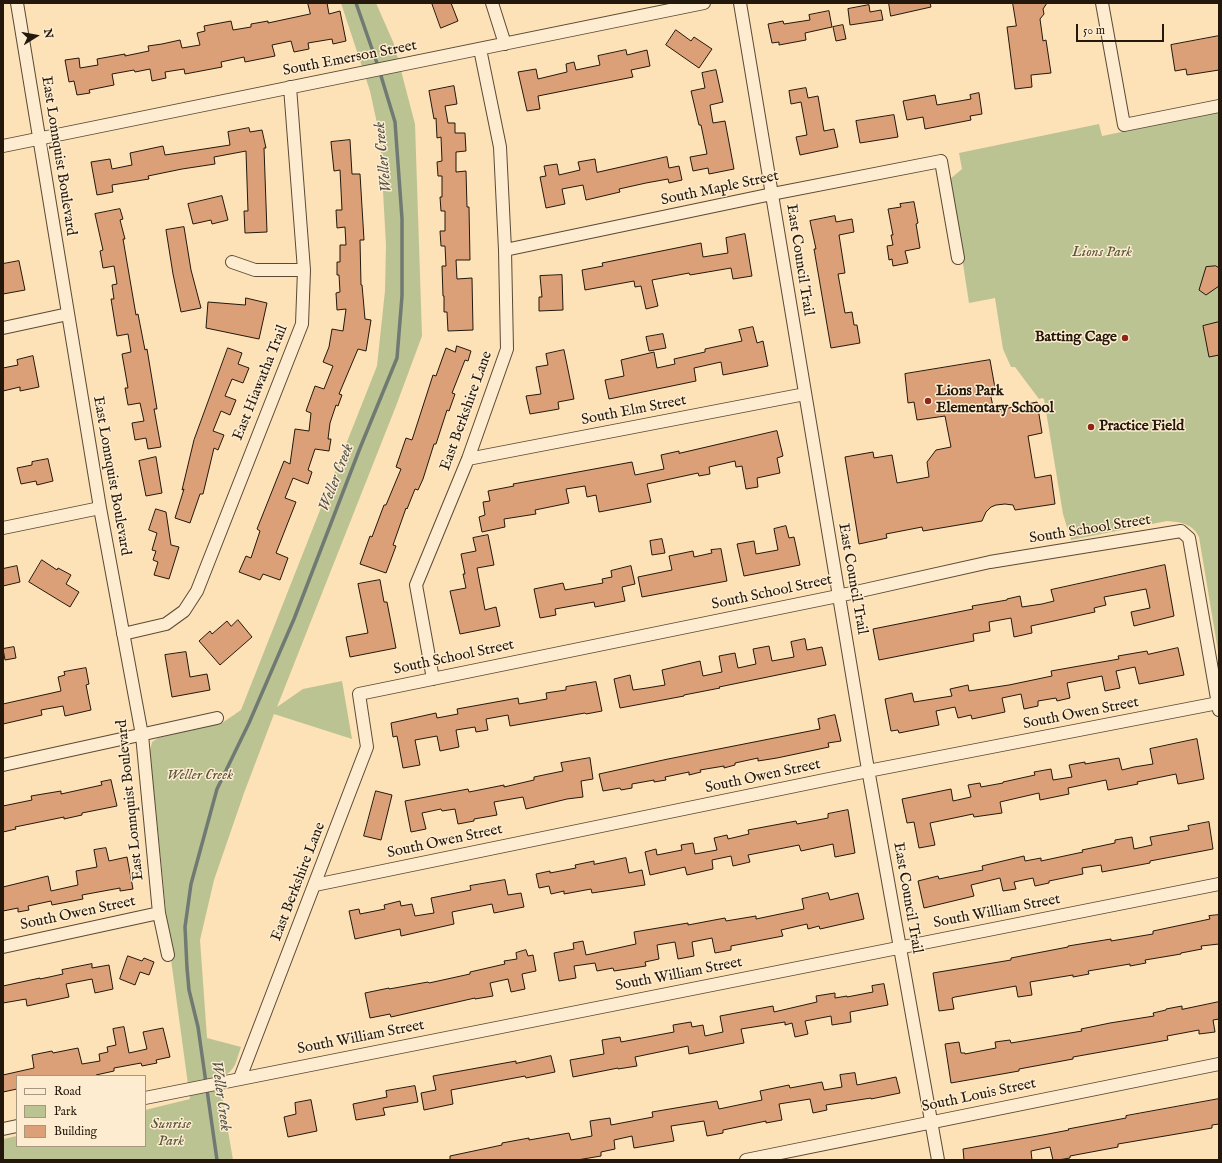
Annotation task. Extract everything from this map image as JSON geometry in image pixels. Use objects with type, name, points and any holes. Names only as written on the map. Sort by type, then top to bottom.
[{"type":"street","name":"East Lonnquist Boulevard","points":[[17,3],[100,508],[142,735],[159,913],[168,955]]},
{"type":"street","points":[[492,3],[505,44]]},
{"type":"street","name":"South Emerson Street","points":[[3,146],[704,3]]},
{"type":"street","name":"East Council Trail","points":[[740,3],[838,596],[938,1160]]},
{"type":"street","points":[[1102,3],[1124,125],[1219,106]]},
{"type":"street","name":"East Berkshire Lane","points":[[433,679],[416,585],[468,459],[507,349],[505,250],[500,147],[480,49]]},
{"type":"street","name":"East Hiawatha Trail","points":[[124,634],[166,624],[184,611],[196,591],[302,324],[304,270],[290,87]]},
{"type":"street","name":"South Maple Street","points":[[505,250],[772,194],[942,161],[958,258]]},
{"type":"street","points":[[232,262],[255,270],[304,270]]},
{"type":"street","points":[[3,328],[68,314]]},
{"type":"street","name":"South Elm Street","points":[[468,459],[805,394]]},
{"type":"street","points":[[3,528],[100,508]]},
{"type":"street","name":"South School Street","points":[[359,694],[838,596],[990,562],[1181,531],[1189,538],[1218,706]]},
{"type":"street","name":"East Berkshire Lane","points":[[240,1078],[367,747],[359,694]]},
{"type":"street","name":"South Owen Street","points":[[315,885],[868,771],[1218,706]]},
{"type":"street","points":[[3,765],[217,718]]},
{"type":"street","name":"South William Street","points":[[146,1098],[1219,884]]},
{"type":"street","name":"South Owen Street","points":[[3,947],[159,913]]},
{"type":"street","name":"South Louis Street","points":[[746,1160],[1219,1064]]},
{"type":"street","points":[[3,1129],[16,1126]]},
{"type":"green space","name":"Weller Creek","points":[[341,3],[376,3],[394,44],[415,124],[422,336],[396,406],[277,707],[303,689],[342,681],[352,739],[274,714],[244,793],[214,880],[200,940],[207,1038],[241,1047],[232,1070],[219,1078],[233,1160],[3,1160],[3,1139],[16,1136],[16,1147],[146,1147],[146,1110],[190,1099],[170,952],[150,751],[152,742],[158,738],[222,723],[241,710],[377,366],[385,291],[386,245],[380,137],[370,91]]},
{"type":"green space","name":"Lions Park","points":[[1219,112],[1219,657],[1199,537],[1190,526],[1182,523],[1167,521],[1071,540],[1063,514],[1044,399],[1039,399],[1015,367],[1011,367],[1003,349],[995,298],[969,303],[950,179],[962,169],[959,153],[1099,124],[1102,136]]},
{"type":"building","points":[[308,3],[327,3],[329,14],[340,11],[346,41],[333,44],[332,39],[308,43],[309,49],[294,52],[291,41],[272,45],[275,56],[245,62],[244,57],[221,62],[222,67],[185,74],[184,69],[165,72],[166,78],[152,81],[150,69],[112,74],[114,85],[89,90],[90,93],[77,95],[74,81],[69,82],[65,60],[79,58],[80,68],[98,65],[97,59],[125,54],[125,56],[149,51],[148,46],[180,40],[182,48],[200,45],[197,33],[205,31],[204,26],[231,21],[233,30],[251,27],[251,24],[268,21],[268,23],[310,14]]},
{"type":"building","points":[[432,3],[451,3],[458,21],[441,28]]},
{"type":"building","points":[[889,3],[930,3],[931,7],[891,16]]},
{"type":"building","points":[[1013,3],[1047,3],[1043,9],[1044,14],[1040,19],[1043,41],[1046,40],[1051,73],[1031,75],[1032,87],[1015,89],[1007,27],[1016,26]]},
{"type":"building","points":[[869,5],[870,12],[881,10],[883,20],[850,25],[848,9]]},
{"type":"building","points":[[829,11],[832,27],[805,33],[806,40],[779,45],[779,42],[772,43],[768,24],[783,21],[784,24],[810,20],[809,15]]},
{"type":"building","points":[[843,25],[846,39],[836,41],[833,27]]},
{"type":"building","points":[[676,30],[691,41],[694,37],[712,49],[699,68],[666,45]]},
{"type":"building","points":[[1219,36],[1219,70],[1187,75],[1186,69],[1175,71],[1171,45]]},
{"type":"building","points":[[626,50],[627,55],[647,50],[650,66],[631,70],[633,77],[538,96],[540,109],[527,111],[518,72],[536,69],[538,79],[567,72],[566,64],[574,62],[576,70],[600,65],[598,56]]},
{"type":"building","points":[[716,70],[723,102],[710,105],[713,123],[725,121],[734,169],[709,174],[708,168],[693,171],[690,157],[707,154],[701,125],[699,125],[691,91],[705,88],[702,73]]},
{"type":"building","points":[[454,86],[457,104],[445,106],[448,123],[455,123],[455,133],[465,133],[466,151],[456,152],[456,172],[466,171],[467,207],[469,207],[470,260],[456,260],[457,279],[472,278],[473,330],[448,331],[447,312],[444,312],[443,296],[442,266],[446,266],[445,246],[441,246],[440,231],[445,231],[445,211],[441,211],[440,197],[442,197],[442,176],[438,176],[437,162],[442,161],[441,137],[437,138],[436,118],[434,119],[429,91]]},
{"type":"building","points":[[806,88],[808,98],[818,96],[824,131],[834,129],[838,147],[800,155],[796,137],[807,135],[801,102],[791,104],[789,91]]},
{"type":"building","points":[[979,93],[982,114],[970,116],[971,120],[925,129],[923,117],[907,120],[903,101],[935,95],[937,105],[971,99],[970,95]]},
{"type":"building","points":[[894,115],[898,137],[860,143],[856,121]]},
{"type":"building","points":[[249,128],[250,132],[262,130],[266,148],[264,148],[267,232],[245,233],[244,211],[248,211],[246,151],[214,157],[215,164],[182,169],[148,176],[149,179],[112,185],[113,192],[97,195],[91,162],[110,159],[112,169],[132,165],[130,153],[163,146],[165,155],[230,145],[228,132]]},
{"type":"building","points":[[350,140],[352,174],[360,174],[364,240],[360,240],[361,285],[365,319],[371,320],[366,351],[358,349],[339,394],[342,395],[338,406],[336,405],[330,423],[328,439],[331,439],[329,451],[315,449],[308,470],[312,472],[308,484],[293,478],[285,498],[296,502],[276,553],[288,558],[280,580],[263,574],[260,580],[239,572],[246,556],[251,558],[260,531],[257,529],[284,461],[290,464],[295,429],[309,431],[311,413],[306,411],[315,386],[324,389],[333,366],[323,362],[329,347],[332,329],[343,331],[346,309],[337,310],[336,293],[340,292],[339,275],[337,275],[337,262],[340,262],[340,245],[346,245],[345,227],[337,228],[336,210],[342,210],[340,170],[334,171],[331,142]]},
{"type":"building","points":[[667,157],[669,168],[679,166],[682,180],[669,183],[668,179],[646,183],[619,189],[620,192],[586,200],[583,185],[562,189],[565,204],[546,208],[540,177],[546,176],[544,166],[557,164],[559,175],[580,170],[578,162],[595,159],[597,172]]},
{"type":"building","points":[[222,196],[228,220],[212,224],[211,220],[193,224],[188,204]]},
{"type":"building","points":[[914,202],[918,223],[916,224],[920,248],[905,251],[908,263],[893,266],[892,259],[889,260],[887,246],[893,245],[891,235],[893,235],[888,209],[901,207],[900,204]]},
{"type":"building","points":[[120,209],[123,219],[120,220],[125,239],[123,239],[136,315],[138,314],[145,350],[147,349],[157,409],[154,409],[161,447],[148,449],[146,438],[135,440],[132,423],[144,421],[140,403],[128,405],[125,388],[128,388],[122,354],[131,352],[128,334],[117,336],[111,299],[114,299],[112,285],[117,284],[114,266],[103,268],[100,251],[103,250],[95,214]]},
{"type":"building","points":[[835,216],[836,222],[852,219],[854,232],[839,235],[845,273],[838,274],[845,313],[852,312],[854,325],[857,325],[860,343],[831,348],[814,249],[816,249],[810,221]]},
{"type":"building","points":[[184,227],[191,270],[201,308],[181,312],[166,230]]},
{"type":"building","points":[[745,234],[752,276],[733,279],[731,268],[690,275],[689,273],[652,280],[658,306],[646,309],[641,286],[635,287],[634,281],[585,290],[582,270],[603,266],[602,263],[701,243],[703,257],[728,253],[726,238]]},
{"type":"building","points":[[19,261],[25,290],[3,294],[3,264]]},
{"type":"building","points":[[1216,266],[1219,268],[1219,286],[1206,295],[1199,290],[1206,267]]},
{"type":"building","points":[[562,275],[563,310],[539,311],[539,297],[542,297],[540,276]]},
{"type":"building","points":[[246,298],[267,303],[259,339],[206,328],[208,302],[245,305]]},
{"type":"building","points":[[1219,322],[1219,355],[1209,357],[1203,326]]},
{"type":"building","points":[[753,327],[757,343],[763,341],[768,366],[723,375],[721,362],[694,368],[696,381],[609,399],[605,380],[624,376],[621,360],[654,352],[657,368],[675,364],[674,359],[705,352],[705,349],[742,341],[739,330]]},
{"type":"building","points":[[663,334],[666,348],[649,351],[646,337]]},
{"type":"building","points":[[457,346],[471,351],[468,361],[465,360],[452,393],[455,394],[449,411],[447,410],[436,444],[434,444],[423,479],[418,490],[415,489],[407,509],[406,508],[393,545],[396,546],[386,573],[360,564],[370,536],[372,537],[384,505],[386,505],[401,469],[396,467],[406,438],[412,440],[433,375],[436,376],[446,348],[455,352]]},
{"type":"building","points":[[228,348],[242,353],[238,364],[249,368],[243,383],[232,379],[225,396],[236,400],[230,415],[221,411],[213,431],[224,435],[218,450],[214,448],[203,494],[200,494],[190,523],[175,518],[184,489],[182,490],[194,440]]},
{"type":"building","points":[[564,350],[574,399],[558,402],[559,409],[530,414],[526,396],[541,394],[536,367],[548,365],[546,354]]},
{"type":"building","points":[[33,356],[39,387],[20,391],[20,387],[3,391],[3,368],[18,365],[17,360]]},
{"type":"building","points":[[990,360],[995,388],[989,388],[994,411],[1037,402],[1042,433],[1028,436],[1035,478],[1051,475],[1055,504],[1015,510],[1013,505],[996,505],[991,507],[986,512],[982,521],[923,531],[922,527],[886,534],[887,538],[859,544],[845,457],[873,452],[874,458],[892,455],[897,483],[929,477],[927,462],[936,450],[951,447],[945,416],[917,420],[914,402],[908,403],[905,374]]},
{"type":"building","points":[[777,431],[783,456],[777,458],[780,473],[757,478],[758,487],[746,489],[742,466],[736,467],[735,461],[709,467],[710,474],[699,476],[698,473],[647,484],[651,502],[599,512],[596,495],[587,497],[585,486],[566,489],[569,503],[535,510],[536,514],[504,519],[505,527],[482,532],[479,517],[485,515],[483,502],[490,501],[488,491],[514,486],[513,484],[632,462],[635,475],[645,473],[664,469],[661,455],[679,451],[679,453]]},
{"type":"building","points":[[156,457],[162,493],[146,496],[139,461]]},
{"type":"building","points":[[48,459],[53,481],[37,485],[36,481],[21,484],[17,468],[32,465],[32,462]]},
{"type":"building","points":[[156,509],[166,512],[171,545],[179,547],[169,579],[154,575],[158,562],[153,560],[156,551],[152,550],[157,533],[149,530]]},
{"type":"building","points":[[786,526],[789,538],[794,537],[800,565],[744,576],[737,544],[754,541],[756,554],[778,550],[774,529]]},
{"type":"building","points":[[488,535],[494,565],[477,568],[485,610],[496,607],[500,626],[460,634],[450,591],[466,588],[461,554],[476,551],[473,538]]},
{"type":"building","points":[[662,539],[665,553],[652,555],[650,541]]},
{"type":"building","points":[[721,549],[727,581],[642,597],[638,577],[672,570],[669,556],[693,551],[694,557],[712,553],[711,550]]},
{"type":"building","points":[[42,560],[57,570],[58,568],[71,575],[66,584],[79,592],[70,607],[29,582]]},
{"type":"building","points":[[1165,565],[1174,616],[1134,626],[1131,612],[1150,608],[1146,589],[1104,597],[1106,605],[1094,608],[1095,612],[1031,626],[1032,633],[1014,637],[1011,618],[989,622],[990,631],[973,634],[974,641],[879,660],[873,629],[973,609],[972,606],[1007,600],[1020,596],[1022,607],[1042,604],[1054,601],[1051,590]]},
{"type":"building","points":[[17,566],[20,582],[3,586],[3,569]]},
{"type":"building","points":[[631,566],[635,584],[622,587],[625,601],[595,607],[594,602],[555,609],[556,615],[540,618],[534,589],[563,583],[565,590],[603,583],[602,579],[612,577],[611,571]]},
{"type":"building","points":[[380,580],[384,602],[387,602],[396,648],[350,657],[346,637],[368,633],[358,584]]},
{"type":"building","points":[[238,620],[252,637],[220,665],[199,641],[210,631],[212,634],[227,621],[231,626]]},
{"type":"building","points":[[805,639],[807,650],[822,647],[826,665],[719,687],[720,688],[684,696],[620,708],[614,679],[630,675],[633,690],[665,685],[662,670],[700,661],[703,676],[722,672],[719,656],[735,653],[738,668],[756,664],[753,649],[769,646],[772,661],[794,657],[791,642]]},
{"type":"building","points":[[14,647],[16,658],[5,660],[3,649]]},
{"type":"building","points":[[1178,648],[1184,675],[1139,684],[1135,667],[1116,671],[1120,688],[1105,691],[1102,676],[1067,683],[1070,698],[1057,701],[1056,698],[1038,701],[1038,706],[1024,709],[1021,694],[1002,698],[1005,712],[972,719],[971,715],[958,718],[955,707],[936,711],[939,725],[899,733],[898,730],[891,731],[885,699],[912,693],[914,702],[952,696],[950,689],[968,685],[969,691],[1009,685],[1052,676],[1051,671],[1119,659],[1118,656],[1147,651],[1148,654]]},
{"type":"building","points":[[186,652],[190,677],[207,674],[210,690],[172,697],[165,655]]},
{"type":"building","points":[[86,668],[89,684],[86,685],[91,710],[65,716],[63,706],[41,710],[42,715],[3,724],[3,704],[61,691],[58,677],[65,675],[64,672]]},
{"type":"building","points":[[596,682],[602,711],[510,726],[508,715],[486,719],[488,730],[476,732],[475,727],[456,730],[459,747],[440,751],[437,736],[415,740],[420,765],[403,768],[397,736],[393,737],[391,723],[436,713],[437,718],[458,714],[457,709],[518,698],[519,704],[547,699],[546,693],[566,690],[566,687]]},
{"type":"building","points":[[835,715],[841,741],[828,743],[829,747],[758,761],[758,758],[735,763],[735,765],[724,768],[724,766],[700,770],[701,772],[689,775],[689,772],[665,777],[666,780],[654,782],[654,780],[632,784],[632,788],[621,790],[620,788],[603,791],[599,774],[820,729],[818,719]]},
{"type":"building","points":[[1197,739],[1204,779],[1178,784],[1176,774],[1108,790],[1106,780],[1068,788],[1069,794],[1040,800],[1039,793],[1000,802],[1002,813],[974,817],[973,814],[930,823],[935,845],[919,848],[914,822],[907,823],[902,799],[951,789],[953,801],[971,797],[968,785],[980,783],[981,787],[1003,783],[1035,775],[1034,772],[1051,769],[1053,780],[1072,777],[1069,765],[1085,762],[1085,764],[1119,758],[1122,770],[1153,764],[1150,749]]},
{"type":"building","points":[[590,758],[593,779],[581,781],[583,797],[567,799],[526,809],[523,797],[494,802],[497,815],[474,819],[474,821],[458,824],[455,809],[442,811],[441,809],[422,813],[426,829],[411,832],[405,801],[468,789],[469,792],[504,785],[504,787],[534,780],[534,777],[563,771],[561,763]]},
{"type":"building","points":[[111,780],[117,806],[82,813],[82,815],[64,819],[64,817],[15,827],[16,829],[3,832],[3,806],[32,800],[31,796],[61,791],[61,794],[102,785],[101,782]]},
{"type":"building","points":[[376,791],[392,795],[381,840],[364,836]]},
{"type":"building","points":[[848,810],[855,853],[835,857],[833,844],[801,851],[799,845],[748,855],[750,862],[733,866],[731,856],[712,860],[713,869],[687,875],[685,867],[650,875],[645,852],[656,849],[657,855],[682,850],[681,845],[693,843],[695,854],[717,850],[714,838],[727,835],[728,839],[749,834],[748,830],[796,821],[797,824],[828,818],[828,814]]},
{"type":"building","points":[[1209,822],[1213,849],[1102,872],[1101,865],[1082,868],[1083,874],[1049,881],[1049,883],[1035,886],[1033,878],[1014,882],[1016,889],[1003,891],[1000,878],[971,885],[974,896],[924,908],[918,881],[938,876],[939,879],[983,870],[982,866],[1024,856],[1025,861],[1041,858],[1041,861],[1083,852],[1082,850],[1115,843],[1115,840],[1132,837],[1134,849],[1152,845],[1150,837],[1189,830],[1188,826]]},
{"type":"building","points":[[106,848],[109,861],[127,857],[133,889],[120,891],[120,888],[82,895],[83,899],[52,905],[51,901],[28,906],[29,910],[18,912],[18,908],[3,911],[3,887],[48,876],[51,891],[78,885],[76,871],[97,867],[94,850]]},
{"type":"building","points":[[626,858],[629,873],[642,870],[645,885],[592,893],[591,889],[564,894],[564,891],[551,894],[549,886],[539,888],[536,874],[576,868],[575,865],[594,861],[594,864]]},
{"type":"building","points":[[505,880],[508,895],[521,893],[524,907],[494,913],[492,904],[452,912],[454,924],[401,936],[400,929],[355,939],[349,911],[359,909],[360,914],[385,909],[384,905],[400,901],[401,906],[412,904],[415,916],[434,913],[431,898],[471,890],[470,886]]},
{"type":"building","points":[[828,893],[830,900],[858,893],[864,919],[820,929],[819,926],[808,929],[807,924],[781,930],[783,936],[731,946],[731,950],[715,953],[712,938],[692,942],[694,956],[678,959],[675,942],[657,945],[659,959],[645,962],[646,966],[614,971],[613,968],[597,971],[595,963],[574,966],[576,978],[559,981],[554,953],[574,949],[573,943],[583,941],[586,955],[636,944],[634,932],[688,923],[688,925],[725,918],[726,921],[756,916],[756,919],[804,909],[802,899]]},
{"type":"building","points":[[1219,915],[1219,944],[1201,946],[1202,949],[1145,960],[1146,963],[1088,971],[1089,974],[1073,977],[1073,975],[1030,982],[1032,995],[1018,997],[1016,986],[955,997],[952,998],[954,1009],[939,1011],[933,973],[1011,960],[1011,958],[1068,946],[1153,934],[1153,931],[1210,919],[1209,916]]},
{"type":"building","points":[[526,950],[528,956],[533,955],[536,971],[522,974],[525,989],[511,992],[508,979],[490,983],[493,996],[475,998],[391,1017],[390,1014],[370,1018],[365,993],[389,988],[429,983],[470,974],[470,972],[505,964],[504,961],[517,959],[516,953]]},
{"type":"building","points":[[128,956],[142,961],[144,958],[154,962],[149,975],[140,972],[135,985],[120,979]]},
{"type":"building","points":[[92,964],[92,968],[109,965],[113,989],[95,993],[92,979],[66,984],[69,997],[27,1006],[26,999],[3,1003],[3,986],[63,974],[62,970]]},
{"type":"building","points":[[884,984],[888,1005],[850,1012],[851,1022],[832,1025],[831,1016],[805,1021],[808,1034],[795,1037],[792,1023],[785,1025],[785,1022],[741,1029],[744,1043],[689,1054],[688,1046],[635,1057],[637,1066],[618,1068],[573,1077],[570,1060],[604,1054],[602,1040],[620,1037],[621,1042],[674,1032],[673,1025],[691,1022],[692,1027],[703,1025],[705,1036],[723,1032],[720,1016],[773,1006],[774,1012],[817,1002],[816,996],[835,993],[835,998],[847,997],[873,992],[872,986]]},
{"type":"building","points":[[1219,1002],[1219,1019],[1213,1020],[1215,1032],[1199,1034],[1199,1030],[1167,1036],[1168,1040],[1073,1057],[1073,1059],[1019,1069],[1019,1071],[951,1083],[945,1044],[959,1042],[961,1053],[965,1054],[996,1048],[995,1042],[1010,1040],[1011,1043],[1082,1031],[1081,1029],[1154,1016],[1153,1013],[1166,1009],[1182,1006],[1182,1009]]},
{"type":"building","points":[[124,1027],[129,1053],[147,1049],[143,1032],[163,1028],[170,1057],[156,1060],[157,1063],[142,1066],[141,1063],[114,1068],[114,1071],[96,1075],[16,1075],[16,1089],[3,1092],[3,1075],[34,1068],[32,1055],[78,1048],[82,1064],[100,1061],[99,1054],[108,1052],[107,1047],[116,1045],[113,1029]]},
{"type":"building","points":[[551,1056],[555,1072],[451,1090],[453,1104],[424,1110],[421,1093],[436,1090],[433,1076]]},
{"type":"building","points":[[855,1073],[857,1085],[896,1077],[900,1093],[871,1099],[826,1105],[827,1110],[813,1113],[810,1099],[779,1104],[782,1120],[766,1123],[766,1121],[723,1130],[723,1133],[707,1136],[704,1121],[671,1126],[674,1141],[634,1148],[632,1136],[614,1140],[615,1149],[601,1152],[601,1156],[577,1160],[450,1160],[450,1156],[529,1138],[529,1140],[569,1133],[571,1140],[592,1136],[590,1121],[610,1118],[611,1125],[653,1117],[652,1112],[717,1101],[719,1109],[762,1100],[760,1091],[789,1085],[790,1088],[822,1082],[824,1090],[842,1087],[840,1075]]},
{"type":"building","points":[[415,1086],[418,1102],[383,1108],[385,1115],[356,1120],[353,1104],[387,1097],[386,1091]]},
{"type":"building","points":[[1219,1099],[1219,1124],[1212,1125],[1212,1128],[1118,1144],[1118,1147],[1070,1156],[1070,1158],[1058,1160],[1053,1160],[1050,1147],[1031,1151],[1032,1160],[964,1160],[963,1149],[1069,1130],[1068,1129],[1126,1118],[1126,1116]]},
{"type":"building","points":[[311,1100],[317,1131],[288,1137],[284,1117],[296,1114],[295,1103]]},
{"type":"waterway","name":"Weller Creek","points":[[217,1160],[198,1027],[189,990],[185,927],[191,884],[217,789],[249,723],[294,619],[360,448],[397,358],[402,296],[402,219],[395,122],[378,66],[356,3]]},
{"type":"place","name":"Batting Cage","points":[[1125,338]]},
{"type":"place","name":"Lions Park Elementary School","points":[[928,401]]},
{"type":"place","name":"Practice Field","points":[[1091,427]]},
{"type":"park label","name":"Sunrise Park","points":[[171,1134]]}]
